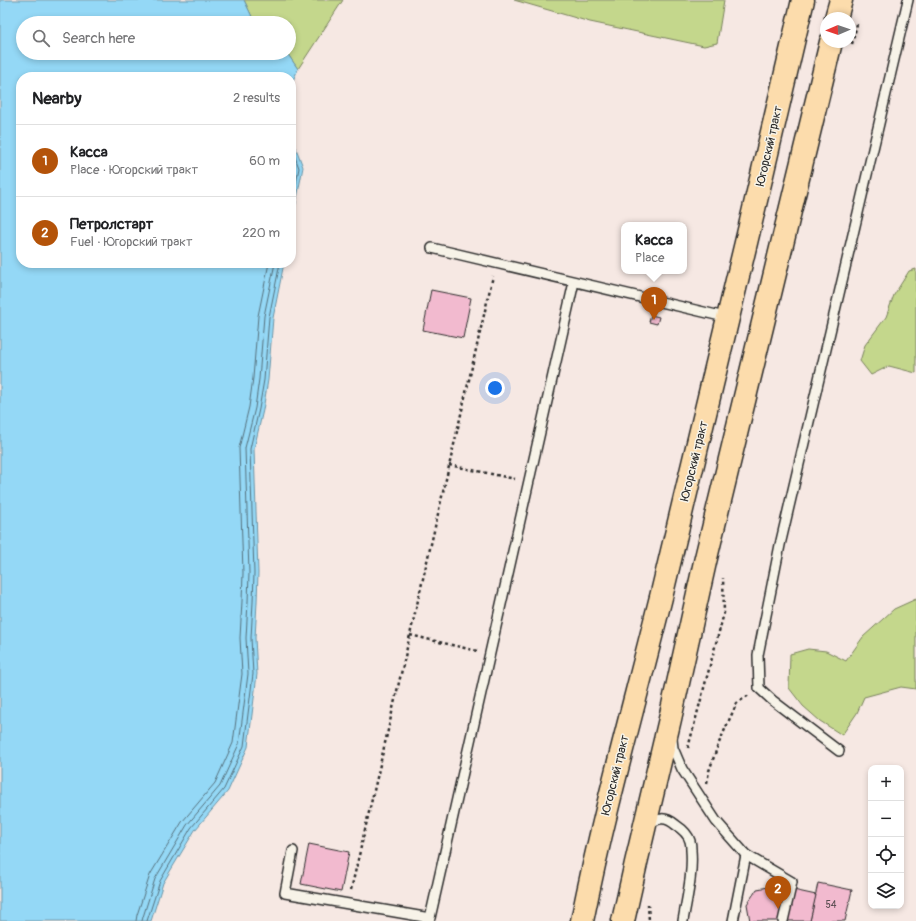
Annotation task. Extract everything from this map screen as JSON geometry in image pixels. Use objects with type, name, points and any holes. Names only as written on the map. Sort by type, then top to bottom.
[{"type":"main road","name":"Югорский тракт","points":[[582,921],[613,783],[729,318],[803,0]]},
{"type":"main road","points":[[841,0],[844,12]]},
{"type":"main road","points":[[623,921],[707,554],[840,48]]},
{"type":"lane","points":[[839,751],[772,700],[759,688],[758,654],[780,545],[908,0]]},
{"type":"lane","points":[[432,248],[729,318]]},
{"type":"lane","points":[[293,851],[285,893],[430,918],[574,282]]},
{"type":"lane","points":[[670,719],[673,748],[682,769],[716,821],[746,855],[792,882],[784,921]]},
{"type":"lane","points":[[642,836],[648,825],[658,819],[666,819],[682,829],[691,842],[691,878],[682,921]]},
{"type":"lane","points":[[733,921],[746,855]]},
{"type":"path","points":[[348,904],[496,264]]},
{"type":"path","points":[[449,465],[529,482]]},
{"type":"path","points":[[682,769],[724,614],[723,573]]},
{"type":"path","points":[[410,635],[489,654]]},
{"type":"path","points":[[703,802],[709,771],[718,745],[737,703],[759,688]]},
{"type":"path","points":[[648,902],[649,921]]},
{"type":"green space","points":[[244,0],[343,0],[298,69],[292,60],[296,60],[296,16],[252,16]]},
{"type":"green space","points":[[514,0],[724,0],[717,43],[704,46],[590,22]]},
{"type":"green space","points":[[916,269],[916,373],[889,366],[871,375],[860,361],[865,345],[886,317],[894,295],[909,271]]},
{"type":"green space","points":[[916,599],[916,689],[901,687],[864,697],[857,713],[842,735],[820,721],[803,706],[789,688],[790,654],[808,649],[826,651],[846,661],[863,637],[894,609]]},
{"type":"water","points":[[0,0],[244,0],[252,16],[16,16],[16,60],[292,60],[298,69],[296,74],[296,72],[16,72],[16,268],[283,268],[273,318],[268,380],[254,449],[258,573],[255,638],[257,674],[248,747],[228,791],[195,830],[163,883],[151,921],[0,921]]},
{"type":"water","points":[[296,148],[303,167],[296,203]]},
{"type":"building","points":[[431,290],[471,298],[463,338],[423,330]]},
{"type":"building","points":[[651,315],[659,317],[657,324],[649,322]]},
{"type":"building","points":[[309,844],[349,852],[341,892],[301,884]]},
{"type":"building","points":[[818,883],[852,890],[845,921],[810,921]]},
{"type":"building","points":[[775,886],[816,895],[810,921],[750,921],[747,904],[757,889]]},
{"type":"place","name":"Касса","points":[[654,320]]},
{"type":"place","name":"Петролстарт","points":[[778,909]]}]
